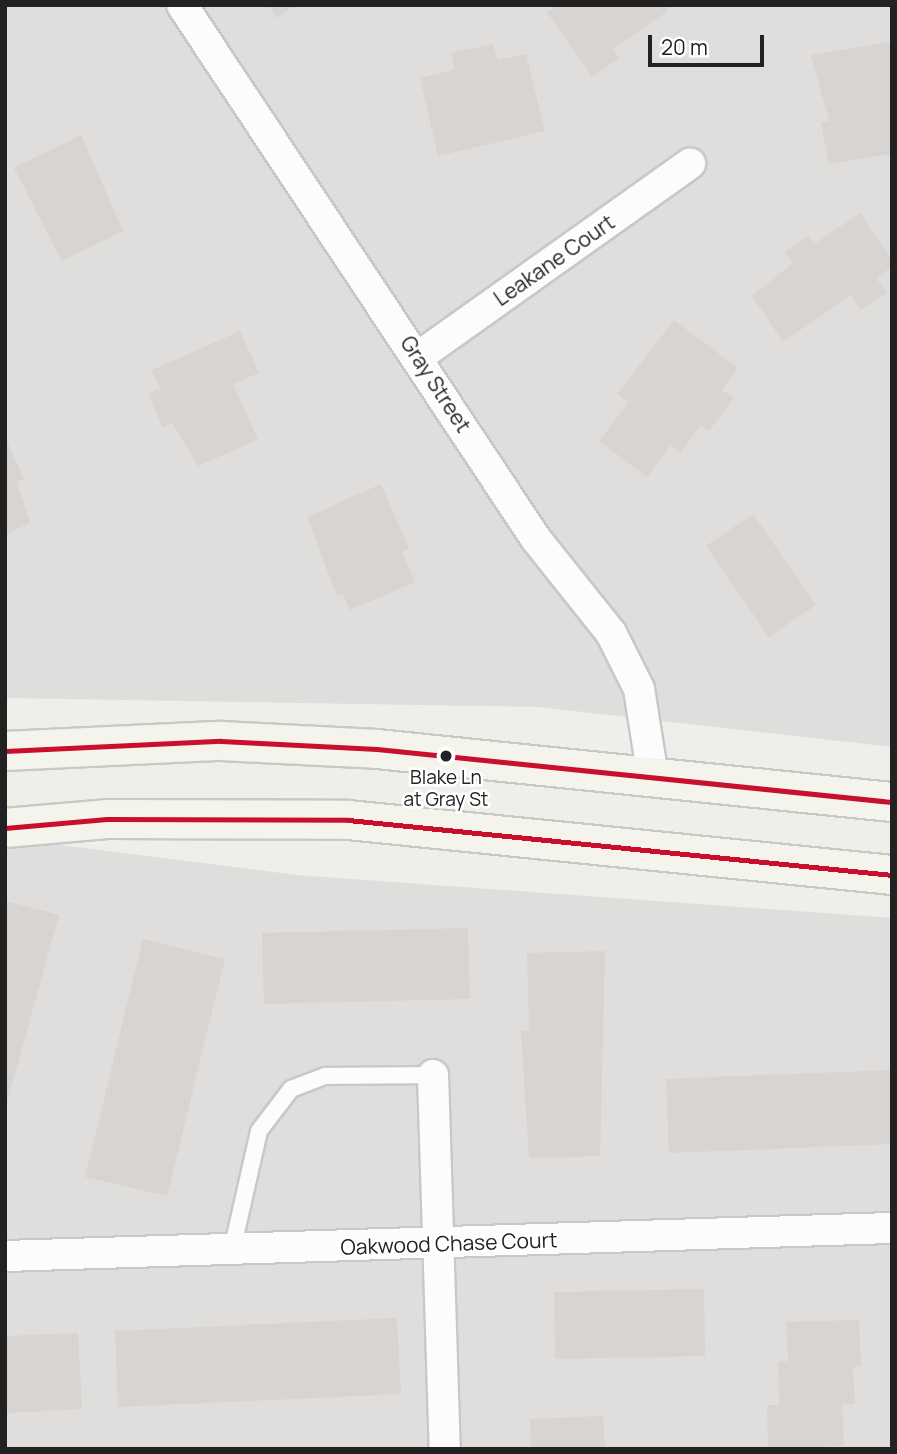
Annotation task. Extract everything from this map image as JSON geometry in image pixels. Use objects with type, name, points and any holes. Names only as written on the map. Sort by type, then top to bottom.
[{"type":"main road","points":[[5,751],[221,741],[653,777],[892,802]]},
{"type":"main road","points":[[5,828],[107,819],[348,820],[892,875]]},
{"type":"street","name":"Gray Street","points":[[181,5],[418,356],[536,539],[626,659],[649,730],[653,777]]},
{"type":"street","name":"Leakane Court","points":[[418,356],[690,164]]},
{"type":"street","points":[[433,1075],[441,1244],[445,1449]]},
{"type":"street","name":"Oakwood Chase Court","points":[[5,1256],[892,1228]]},
{"type":"lane","points":[[232,1250],[259,1130],[291,1089],[325,1076],[433,1075]]},
{"type":"shaded area","points":[[5,5],[892,5],[892,747],[538,707],[5,698]]},
{"type":"shaded area","points":[[5,838],[297,875],[892,918],[892,1449],[5,1449]]},
{"type":"building","points":[[268,5],[295,5],[277,18]]},
{"type":"building","points":[[558,5],[665,5],[668,11],[613,49],[619,58],[592,77],[547,12]]},
{"type":"building","points":[[890,42],[892,154],[829,164],[821,122],[829,121],[811,55]]},
{"type":"building","points":[[493,44],[498,60],[526,54],[545,131],[438,156],[420,78],[455,69],[451,53]]},
{"type":"building","points":[[81,135],[123,231],[62,261],[14,168]]},
{"type":"building","points":[[860,213],[892,260],[892,267],[876,278],[887,293],[861,310],[851,295],[783,342],[752,296],[793,263],[785,252],[808,236],[814,244]]},
{"type":"building","points":[[674,320],[738,368],[722,390],[734,398],[709,431],[701,425],[680,453],[671,445],[647,477],[599,441],[629,402],[617,394]]},
{"type":"building","points":[[240,331],[259,373],[233,384],[258,440],[198,466],[172,423],[163,428],[148,394],[160,388],[152,370]]},
{"type":"building","points":[[5,437],[24,479],[17,482],[30,523],[5,535]]},
{"type":"building","points":[[381,484],[409,549],[402,552],[415,582],[350,610],[342,593],[337,596],[307,517]]},
{"type":"building","points":[[753,514],[816,605],[769,637],[706,546]]},
{"type":"building","points":[[5,901],[59,915],[6,1106],[5,1106]]},
{"type":"building","points":[[468,928],[470,999],[264,1004],[262,933]]},
{"type":"building","points":[[143,939],[225,959],[167,1196],[85,1177]]},
{"type":"building","points":[[605,951],[600,1156],[529,1158],[521,1031],[529,1030],[527,953]]},
{"type":"building","points":[[892,1070],[892,1144],[669,1153],[666,1079]]},
{"type":"building","points":[[704,1289],[705,1356],[555,1359],[554,1292]]},
{"type":"building","points":[[397,1318],[401,1394],[118,1407],[115,1331]]},
{"type":"building","points":[[859,1320],[861,1366],[853,1367],[855,1404],[842,1405],[844,1446],[755,1449],[768,1446],[767,1405],[779,1405],[778,1362],[788,1361],[786,1322]]},
{"type":"building","points":[[78,1333],[82,1409],[5,1413],[5,1336]]},
{"type":"building","points":[[603,1416],[605,1449],[531,1449],[530,1419]]},
{"type":"transit line","points":[[5,751],[221,741],[377,749],[892,802]]},
{"type":"transit line","points":[[5,828],[107,819],[348,820],[892,875]]},
{"type":"place","name":"Blake Ln at Gray St","points":[[446,756]]}]
